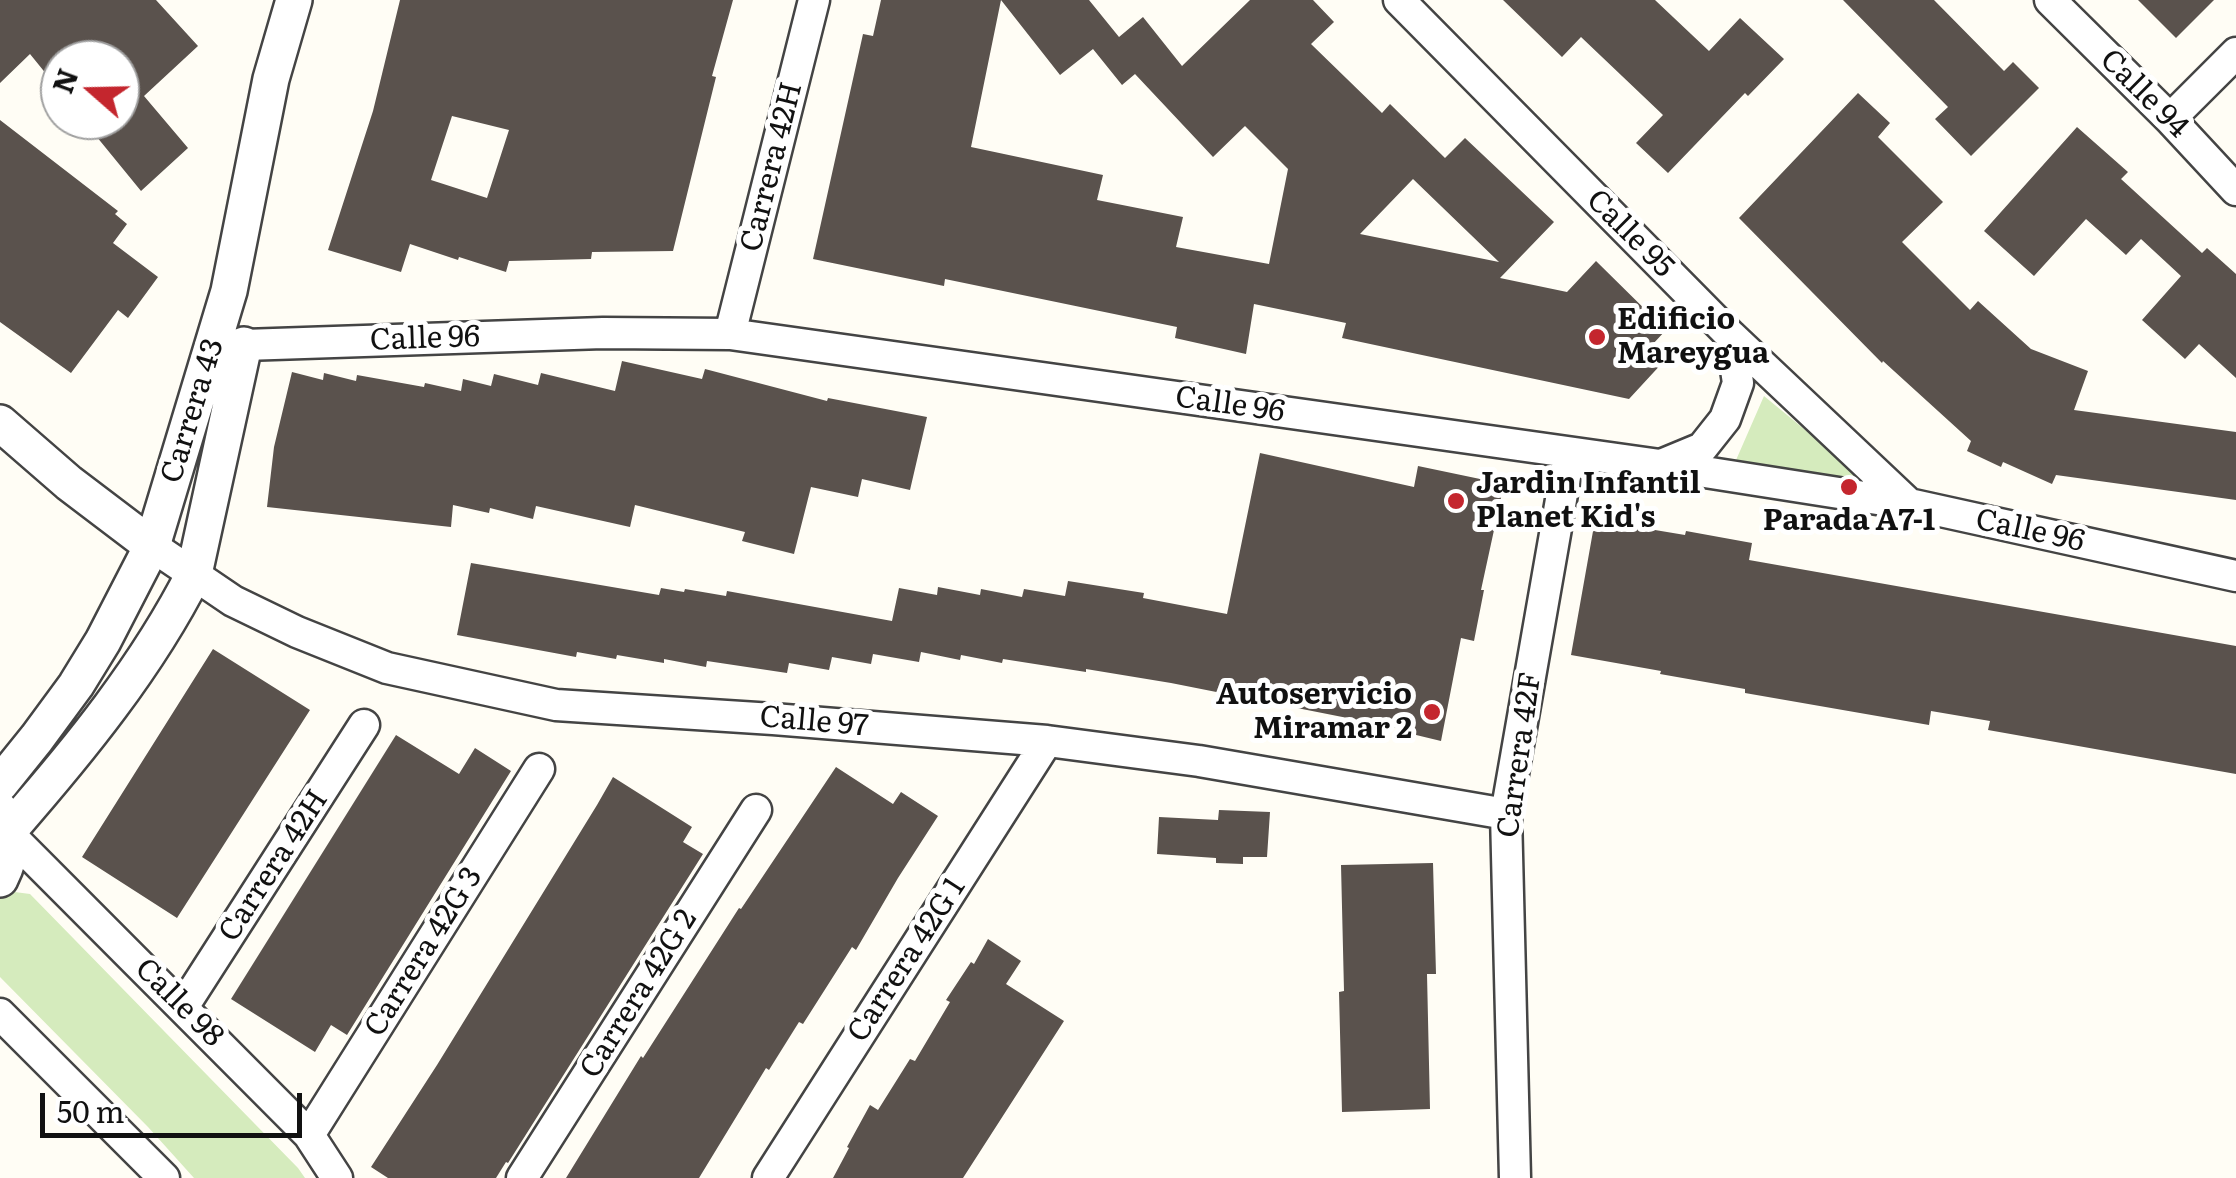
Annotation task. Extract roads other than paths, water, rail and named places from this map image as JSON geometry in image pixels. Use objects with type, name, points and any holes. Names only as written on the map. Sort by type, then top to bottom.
[{"type":"street","name":"Carrera 43","points":[[7,825],[70,760],[137,668],[194,574],[229,344],[230,291],[271,79],[294,0]]},
{"type":"street","name":"Carrera 42H","points":[[730,334],[814,0]]},
{"type":"street","name":"Calle 95","points":[[1399,0],[1731,336],[1909,504]]},
{"type":"street","name":"Calle 94","points":[[2050,0],[2236,190]]},
{"type":"street","points":[[2170,119],[2236,52]]},
{"type":"street","name":"Calle 96","points":[[229,344],[603,333],[730,334],[1909,504],[2236,576]]},
{"type":"street","points":[[1660,466],[1702,448],[1725,420],[1738,383],[1731,336]]},
{"type":"street","name":"Carrera 43","points":[[0,784],[76,685],[110,627],[152,546],[229,344]]},
{"type":"street","points":[[0,423],[69,483],[152,546]]},
{"type":"street","name":"Carrera 42F","points":[[1515,1178],[1506,814],[1569,454]]},
{"type":"street","name":"Calle 97","points":[[152,546],[233,601],[387,668],[556,704],[1047,741],[1199,761],[1506,814]]},
{"type":"street","name":"Carrera 42H","points":[[183,1007],[364,724]]},
{"type":"street","name":"Carrera 42G 1","points":[[768,1178],[1047,741]]},
{"type":"street","name":"Carrera 42G 3","points":[[309,1135],[539,769]]},
{"type":"street","name":"Carrera 42G 2","points":[[522,1178],[756,810]]},
{"type":"street","points":[[0,879],[9,855],[7,825]]},
{"type":"street","name":"Calle 98","points":[[7,825],[309,1135],[337,1178]]},
{"type":"street","points":[[0,1014],[164,1178]]},
{"type":"place","name":"Edificio Mareygua","points":[[1597,337]]},
{"type":"place","name":"Parada A7-1","points":[[1849,487]]},
{"type":"place","name":"Jardin Infantil Planet Kid's","points":[[1456,501]]},
{"type":"place","name":"Autoservicio Miramar 2","points":[[1432,712]]}]
